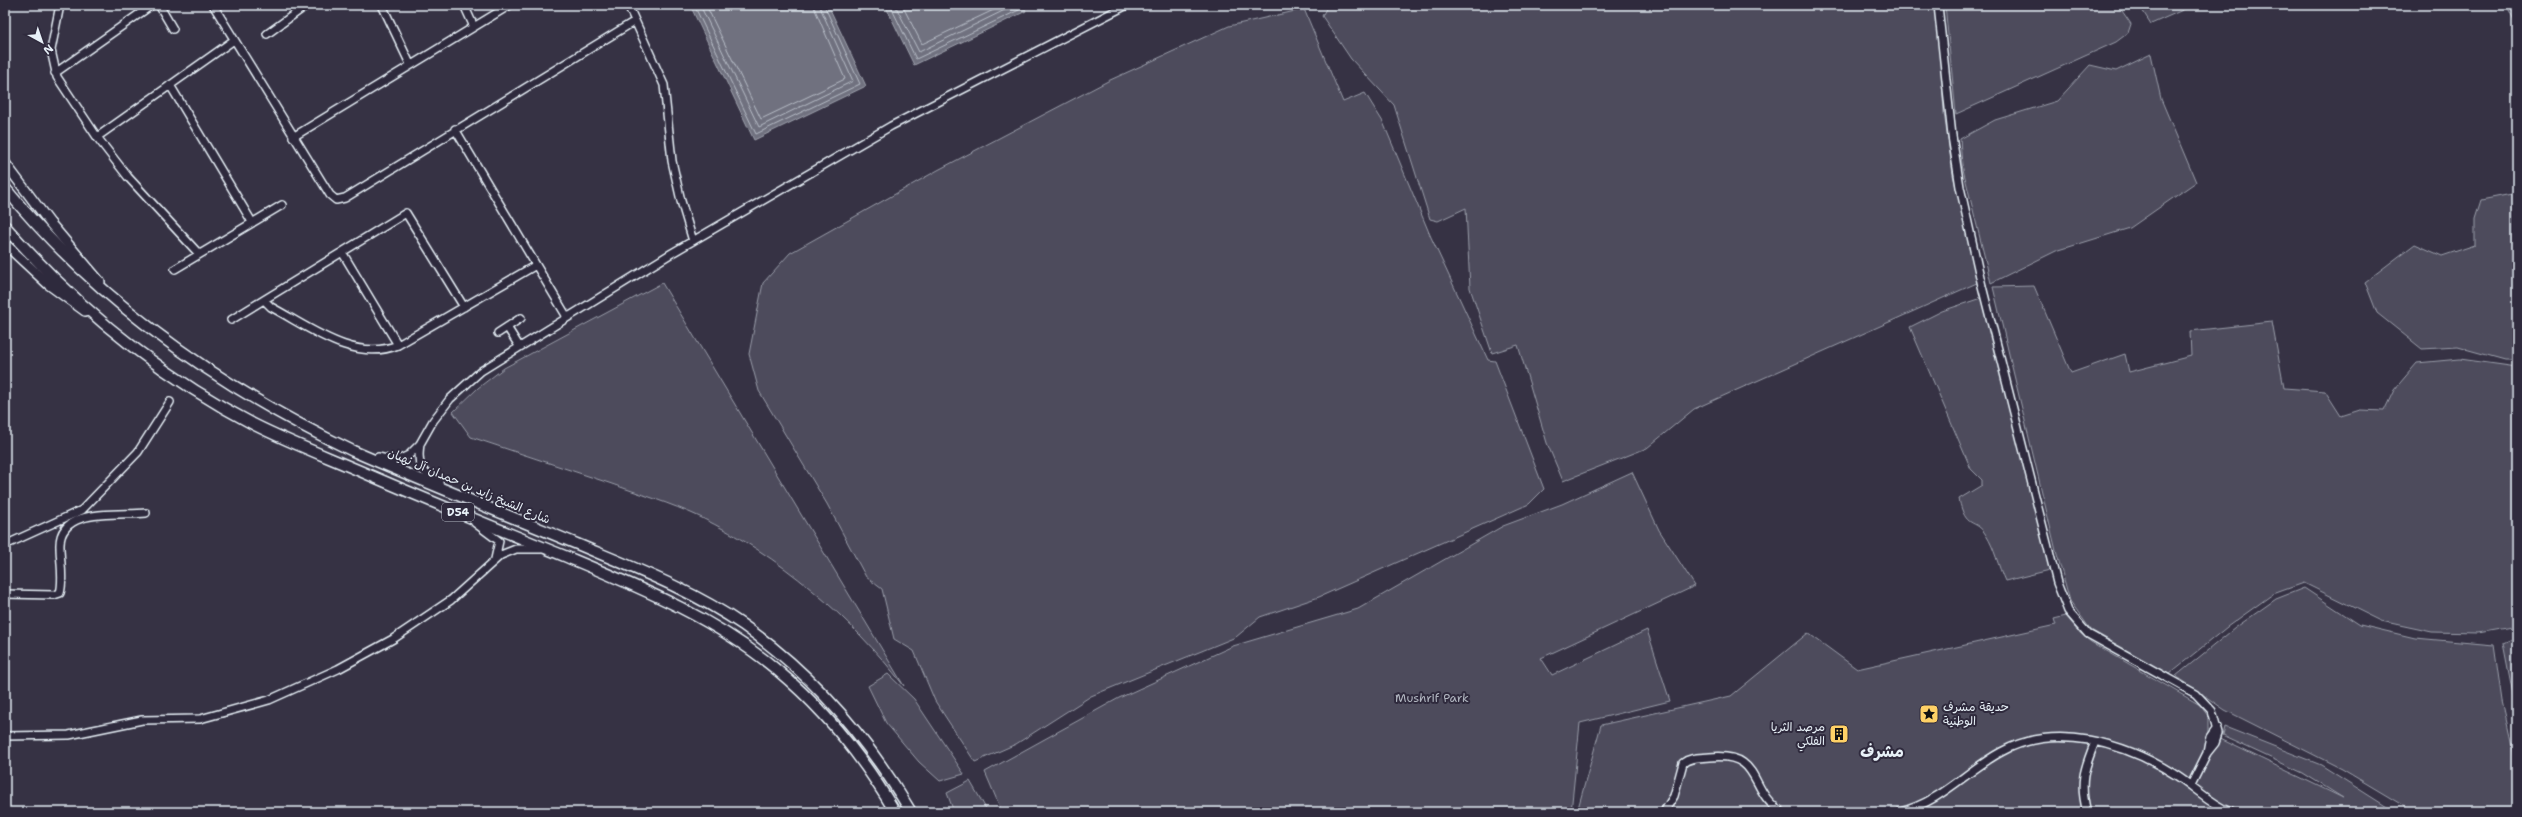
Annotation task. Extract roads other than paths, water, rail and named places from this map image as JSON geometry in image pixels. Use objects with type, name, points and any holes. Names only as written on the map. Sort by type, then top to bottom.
[{"type":"highway","name":"شارع الشيخ زايد بن حمدان آل نهيان","points":[[5,188],[60,250],[110,297],[169,344],[217,377],[279,414],[353,451],[660,579],[709,603],[743,625],[802,673],[843,714],[875,755],[911,812]]},
{"type":"highway","name":"D54","points":[[5,226],[53,277],[93,316],[159,366],[236,414],[297,444],[673,603],[725,633],[776,669],[802,693],[839,732],[868,770],[895,812]]},
{"type":"main road","points":[[5,163],[110,297]]},
{"type":"main road","points":[[5,244],[58,293],[93,316]]},
{"type":"street","points":[[60,5],[51,44],[55,73],[97,137],[140,191],[199,254]]},
{"type":"street","points":[[55,73],[152,5]]},
{"type":"street","points":[[159,5],[173,29]]},
{"type":"street","points":[[213,5],[293,137],[330,195],[336,200],[345,198],[455,129],[635,21]]},
{"type":"street","points":[[267,34],[307,5]]},
{"type":"street","points":[[382,5],[410,64]]},
{"type":"street","points":[[464,5],[474,27]]},
{"type":"street","points":[[293,137],[410,64],[510,5]]},
{"type":"street","points":[[628,5],[664,85],[666,120],[672,161],[683,208],[694,240]]},
{"type":"street","points":[[353,451],[396,460],[409,456],[420,444],[434,419],[457,392],[481,371],[519,346],[694,240],[903,119],[1127,5]]},
{"type":"street","points":[[1938,5],[1952,136],[1960,187],[1988,309],[2060,593],[2068,611],[2082,629],[2101,642],[2203,699],[2212,711],[2217,727],[2217,740],[2207,753],[2191,785]]},
{"type":"street","points":[[97,137],[234,40]]},
{"type":"street","points":[[170,85],[252,222]]},
{"type":"street","points":[[455,129],[567,317]]},
{"type":"street","points":[[175,268],[282,205]]},
{"type":"street","points":[[231,320],[408,213],[464,307]]},
{"type":"street","points":[[342,252],[398,345]]},
{"type":"street","points":[[264,300],[271,308],[353,349],[373,351],[398,345],[536,265]]},
{"type":"street","points":[[498,333],[521,318]]},
{"type":"street","points":[[507,327],[519,346]]},
{"type":"street","points":[[5,544],[82,510],[138,452],[170,402]]},
{"type":"street","points":[[420,444],[418,462],[422,471],[463,497]]},
{"type":"street","points":[[5,594],[54,595],[60,593],[59,541],[65,529],[76,520],[90,516],[146,513]]},
{"type":"street","points":[[467,516],[499,541],[500,546],[495,560]]},
{"type":"street","points":[[5,736],[69,735],[142,720],[200,719],[269,700],[342,667],[393,639],[451,600],[495,560],[516,549],[551,551]]},
{"type":"street","points":[[1900,812],[1938,797],[1994,756],[2017,744],[2058,737],[2095,742],[2146,758],[2191,785],[2213,804],[2231,812]]},
{"type":"street","points":[[2087,812],[2082,783],[2084,768],[2095,742]]},
{"type":"street","points":[[1664,812],[1674,796],[1683,763],[1690,759],[1728,756],[1743,762],[1770,802],[1782,812]]},
{"type":"water","points":[[690,5],[828,5],[866,86],[754,140]]},
{"type":"water","points":[[885,5],[1023,5],[1026,11],[914,65]]},
{"type":"place","name":"حديقة مشرف الوطنية","points":[[1929,714]]},
{"type":"place","name":"مرصد الثريا الفلكي","points":[[1839,734]]},
{"type":"district","name":"مشرف","points":[[1882,751]]},
{"type":"park label","name":"Mushrif Park","points":[[1432,698]]}]
